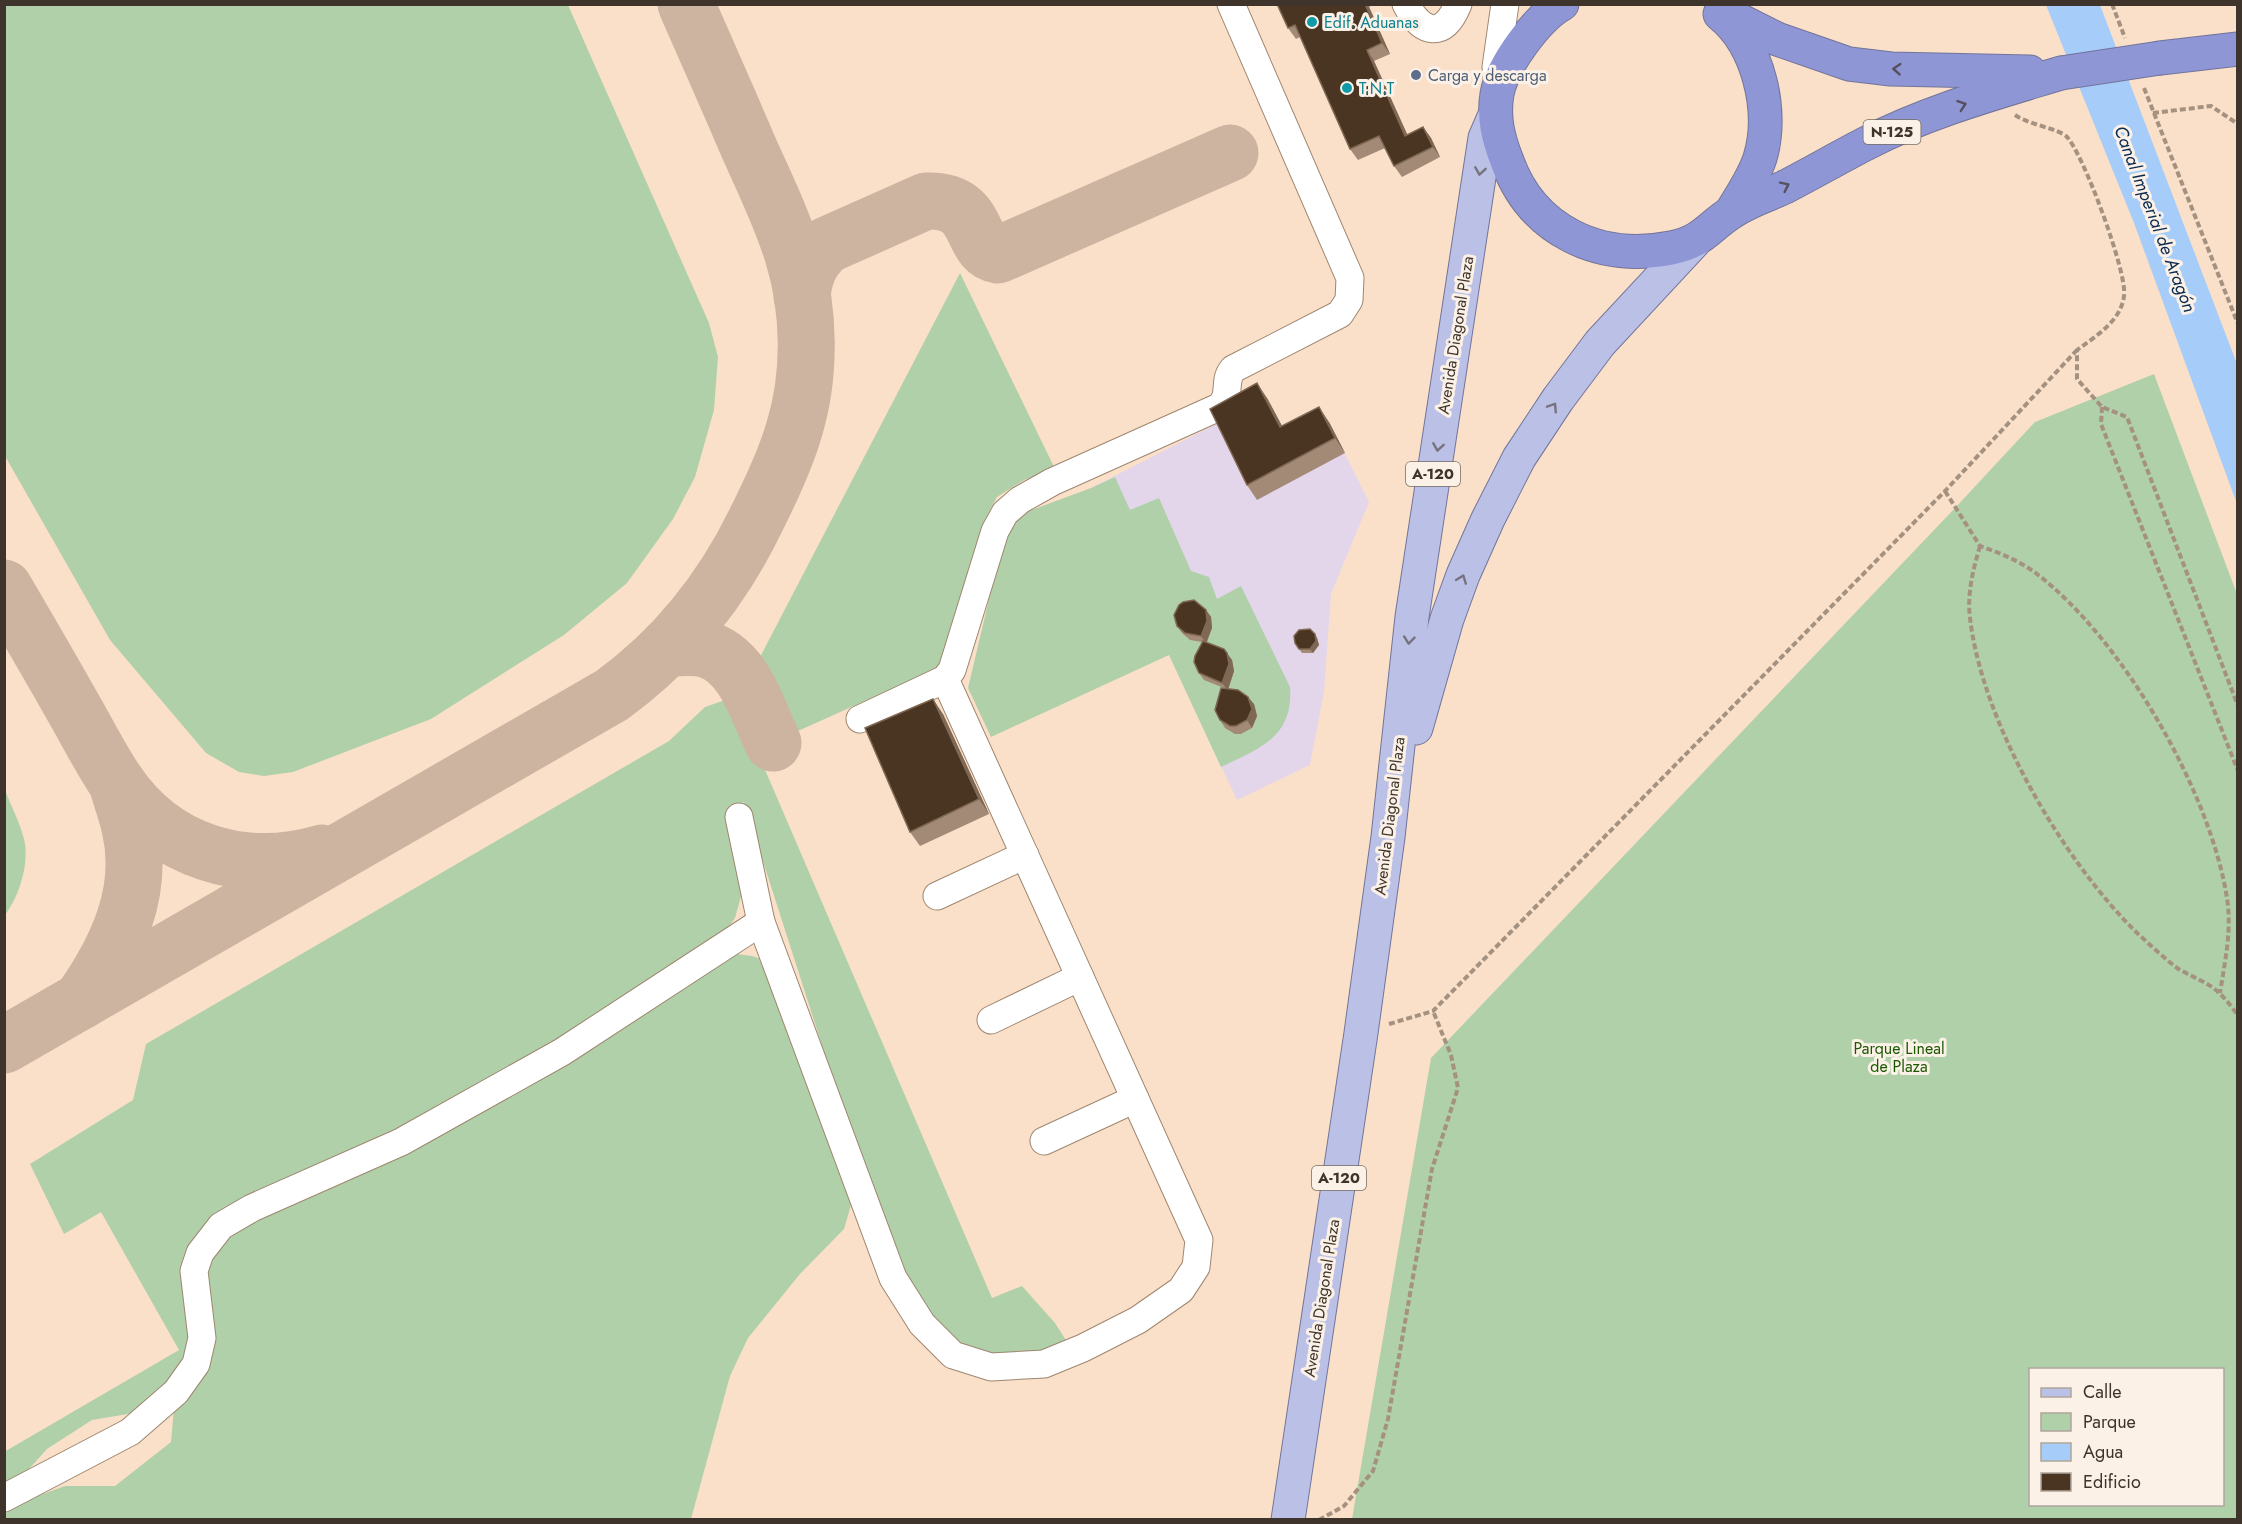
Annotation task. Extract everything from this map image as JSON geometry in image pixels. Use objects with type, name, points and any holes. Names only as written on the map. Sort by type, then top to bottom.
[{"type":"highway","points":[[1562,4],[1529,34],[1508,69],[1496,103],[1502,149],[1520,189],[1547,220],[1584,242],[1602,248],[1626,251],[1670,248],[1694,242],[1732,211],[1759,159],[1766,119],[1757,73],[1747,49],[1715,10]]},
{"type":"highway","name":"N-125","points":[[1715,10],[1777,39],[1849,64],[1938,71],[2061,73]]},
{"type":"highway","name":"N-125","points":[[1732,211],[1786,186],[1868,142],[1987,96],[2061,73],[2238,49]]},
{"type":"main road","name":"Avenida Diagonal Plaza","points":[[1288,1520],[1388,837],[1412,617],[1485,138],[1496,103]]},
{"type":"main road","name":"A-120","points":[[1388,837],[1447,619],[1463,575],[1488,519],[1520,458],[1565,390],[1600,343],[1694,242]]},
{"type":"street","points":[[860,718],[945,679],[952,670],[995,531],[1005,513],[1020,500],[1052,482],[1219,407],[1226,401],[1228,375],[1233,369],[1340,314],[1349,300],[1350,278],[1232,4]]},
{"type":"street","points":[[1406,4],[1419,23],[1436,29],[1444,27],[1451,21],[1458,4]]},
{"type":"street","points":[[1496,103],[1496,67],[1505,4]]},
{"type":"street","points":[[739,817],[761,922],[893,1278],[922,1324],[953,1355],[992,1366],[1044,1364],[1083,1348],[1137,1320],[1181,1290],[1196,1267],[1199,1240],[945,679]]},
{"type":"street","points":[[937,896],[1024,855]]},
{"type":"street","points":[[4,1498],[130,1432],[176,1392],[196,1364],[202,1338],[194,1271],[200,1253],[221,1226],[252,1208],[401,1142],[561,1052],[761,922]]},
{"type":"street","points":[[991,1020],[1080,977]]},
{"type":"street","points":[[1044,1141],[1135,1099]]},
{"type":"path","points":[[2112,4],[2127,45]]},
{"type":"path","points":[[2142,85],[2238,324]]},
{"type":"path","points":[[1361,1033],[1433,1011],[1946,491],[2078,350],[2113,322],[2124,296],[2122,270],[2081,162],[2066,136],[2024,121],[1987,96]]},
{"type":"path","points":[[2153,113],[2211,106],[2238,124]]},
{"type":"path","points":[[2078,350],[2077,379],[2102,407],[2127,417],[2238,706]]},
{"type":"path","points":[[2102,407],[2100,424],[2238,771]]},
{"type":"path","points":[[1946,491],[1980,546],[1999,553],[2036,574],[2094,630],[2126,672],[2175,753],[2193,790],[2211,840],[2227,898],[2229,921],[2220,993]]},
{"type":"path","points":[[1980,546],[1972,570],[1970,594],[1974,645],[2006,737],[2032,791],[2065,844],[2105,898],[2137,932],[2178,968],[2220,993],[2238,1015]]},
{"type":"path","points":[[1319,1520],[1344,1506],[1373,1471],[1388,1419],[1432,1169],[1458,1088],[1451,1055],[1433,1011]]},
{"type":"shaded area","points":[[1267,398],[1290,441],[1329,422],[1369,502],[1331,594],[1324,692],[1310,765],[1237,800],[1091,488]]},
{"type":"green space","points":[[4,5],[568,5],[709,323],[718,357],[714,410],[695,477],[673,519],[627,583],[564,635],[431,719],[293,772],[264,776],[239,772],[206,753],[110,640],[5,456]]},
{"type":"green space","points":[[960,273],[1055,469],[1024,480],[997,497],[984,521],[949,652],[936,669],[798,731],[788,726],[759,659]]},
{"type":"green space","name":"Parque Lineal de Plaza","points":[[2154,374],[2237,594],[2237,1519],[1352,1519],[1431,1058],[2035,422]]},
{"type":"green space","points":[[1115,477],[1130,510],[1159,498],[1191,571],[1209,577],[1217,599],[1241,586],[1290,687],[1290,704],[1280,730],[1261,747],[1221,767],[1169,655],[991,737],[968,688],[1003,540],[1018,515]]},
{"type":"green space","points":[[731,698],[757,751],[992,1298],[1022,1286],[1055,1323],[1069,1345],[1026,1358],[989,1358],[965,1349],[910,1292],[852,1139],[744,802],[727,810],[746,878],[735,918],[716,944],[372,1149],[207,1231],[196,1331],[187,1368],[140,1412],[92,1420],[47,1449],[19,1480],[5,1483],[4,1452],[179,1350],[101,1212],[64,1234],[30,1164],[133,1100],[146,1044],[669,741],[705,707]]},
{"type":"green space","points":[[5,790],[24,839],[26,858],[19,889],[5,915]]},
{"type":"green space","points":[[737,954],[764,960],[854,1195],[844,1229],[800,1274],[748,1338],[730,1376],[691,1519],[5,1520],[4,1508],[65,1486],[115,1486],[171,1442],[174,1408],[207,1363],[200,1271],[228,1228]]},
{"type":"water","name":"Canal Imperial de Aragón","points":[[2046,5],[2100,5],[2237,364],[2237,504],[2134,223]]},
{"type":"building","points":[[1277,4],[1365,4],[1382,43],[1367,50],[1405,136],[1423,127],[1433,147],[1394,166],[1379,136],[1350,149],[1295,25],[1288,28]]},
{"type":"building","points":[[1257,383],[1280,427],[1319,407],[1335,438],[1247,485],[1210,409]]},
{"type":"building","points":[[1194,600],[1206,610],[1207,621],[1201,636],[1185,633],[1177,626],[1174,615],[1183,602]]},
{"type":"building","points":[[1310,629],[1315,634],[1316,641],[1310,649],[1299,649],[1294,636],[1299,630]]},
{"type":"building","points":[[1203,641],[1224,649],[1227,653],[1229,664],[1222,683],[1199,673],[1194,662]]},
{"type":"building","points":[[1221,688],[1238,690],[1248,697],[1252,709],[1247,720],[1236,726],[1230,726],[1220,720],[1215,710]]},
{"type":"building","points":[[933,699],[979,799],[910,832],[865,728]]},
{"type":"taxiway","points":[[4,1045],[612,695],[677,638],[729,569],[744,544],[772,486],[794,430],[800,409],[806,365],[805,320],[799,276],[784,227],[686,4]]},
{"type":"taxiway","points":[[802,297],[809,268],[816,256],[827,245],[926,201],[944,203],[957,208],[966,216],[988,251],[998,255],[1230,153]]},
{"type":"taxiway","points":[[4,588],[111,774],[136,807],[158,826],[182,842],[235,859],[263,861],[292,859],[322,853]]},
{"type":"taxiway","points":[[668,648],[705,649],[719,655],[730,664],[748,688],[773,743]]},
{"type":"taxiway","points":[[81,1001],[106,961],[125,919],[131,897],[134,851],[129,822],[117,783]]},
{"type":"place","name":"Edif. Aduanas","points":[[1312,22]]},
{"type":"place","name":"Carga y descarga","points":[[1416,75]]},
{"type":"place","name":"T.N.T","points":[[1347,88]]}]
